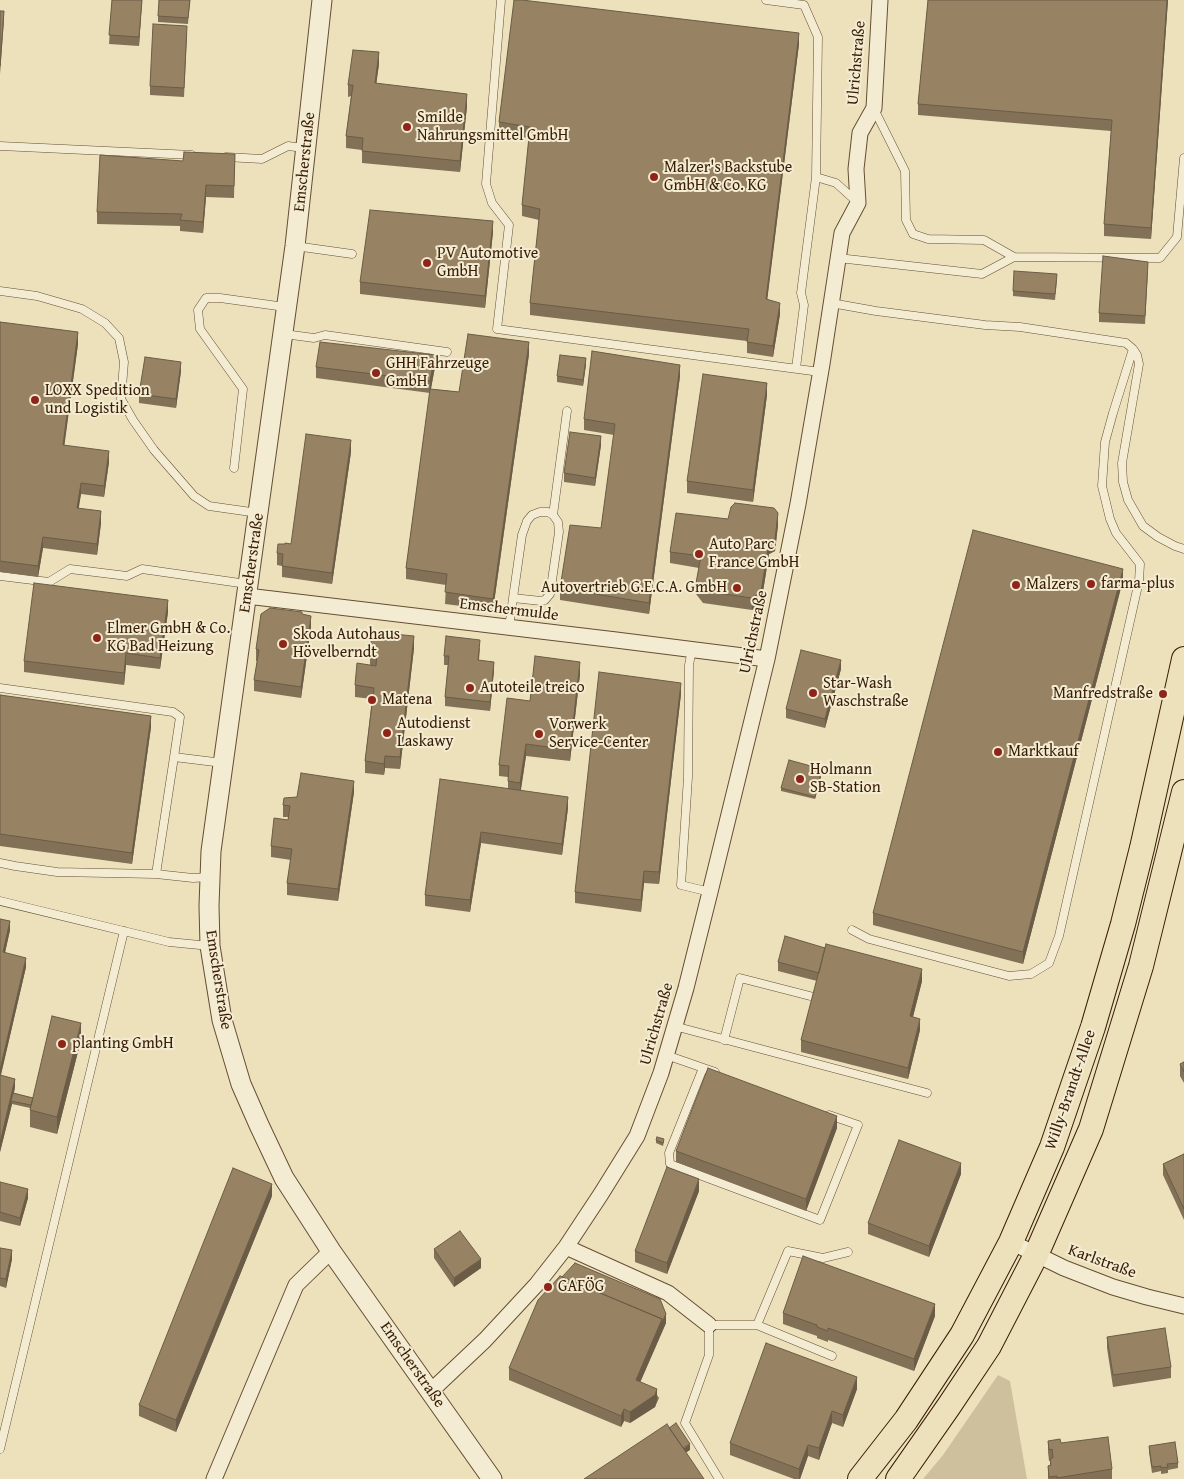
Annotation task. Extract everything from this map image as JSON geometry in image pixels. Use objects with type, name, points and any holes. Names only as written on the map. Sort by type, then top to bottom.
[{"type":"main road","name":"Willy-Brandt-Allee","points":[[860,1479],[906,1420],[962,1335],[1010,1242],[1052,1147],[1098,1008],[1123,924],[1184,659]]},
{"type":"main road","name":"Willy-Brandt-Allee","points":[[898,1479],[950,1406],[989,1346],[1036,1255],[1091,1129],[1141,966],[1184,792]]},
{"type":"street","name":"Emscherstraße","points":[[322,0],[284,334],[211,851],[210,946],[222,1020],[241,1084],[284,1178],[331,1251],[492,1479]]},
{"type":"street","name":"Ulrichstraße","points":[[431,1391],[491,1333],[537,1284],[566,1247],[637,1136],[661,1073],[710,892],[767,660],[798,504],[842,233],[858,202],[856,169],[860,133],[874,108],[880,0]]},
{"type":"street","name":"Emschermulde","points":[[248,590],[509,628],[692,649],[767,660]]},
{"type":"street","name":"Karlstraße","points":[[1010,1242],[1064,1268],[1114,1287],[1184,1306]]},
{"type":"street","points":[[566,1247],[668,1293],[709,1325]]},
{"type":"street","points":[[214,1479],[296,1284],[331,1251]]},
{"type":"lane","points":[[501,0],[486,184],[492,203],[509,225],[497,329],[820,372]]},
{"type":"lane","points":[[766,0],[804,6],[818,38],[816,177],[801,293],[804,305],[796,368]]},
{"type":"lane","points":[[874,108],[905,171],[904,199],[906,220],[913,234],[928,239],[984,240],[1014,257]]},
{"type":"lane","points":[[0,146],[204,156]]},
{"type":"lane","points":[[213,156],[262,159],[288,146],[306,149]]},
{"type":"lane","points":[[838,258],[982,274],[1014,257],[1160,258],[1177,237],[1184,158]]},
{"type":"lane","points":[[816,177],[836,183],[858,202]]},
{"type":"lane","points":[[295,246],[352,254]]},
{"type":"lane","points":[[0,291],[37,296],[82,309],[105,323],[119,338],[124,362],[120,400],[154,450],[194,496],[209,506],[258,514]]},
{"type":"lane","points":[[234,468],[243,389],[200,329],[198,310],[206,298],[220,298],[287,307]]},
{"type":"lane","points":[[831,303],[876,311],[985,325],[1020,327],[1126,343],[1137,354],[1139,364],[1122,463],[1123,482],[1128,500],[1143,526],[1158,537],[1184,549]]},
{"type":"lane","points":[[284,334],[314,338],[325,335],[447,352]]},
{"type":"lane","points":[[852,930],[869,939],[1009,976],[1032,974],[1049,963],[1059,936],[1139,581],[1140,564],[1116,533],[1102,486],[1105,442],[1133,349]]},
{"type":"lane","points":[[553,515],[567,411]]},
{"type":"lane","points":[[509,628],[513,598],[522,535],[527,521],[532,515],[548,512],[558,522],[559,532],[550,594],[545,600],[541,601],[513,598]]},
{"type":"lane","points":[[0,576],[49,582],[70,569],[128,576],[142,569],[248,590]]},
{"type":"lane","points":[[692,649],[689,665],[688,777],[681,885],[710,892]]},
{"type":"lane","points":[[0,688],[173,712],[180,717],[156,874]]},
{"type":"lane","points":[[174,756],[223,763]]},
{"type":"lane","points":[[0,863],[57,872],[156,874],[193,878],[210,877]]},
{"type":"lane","points":[[0,901],[168,942],[210,946]]},
{"type":"lane","points":[[0,1449],[124,932]]},
{"type":"lane","points":[[724,1040],[740,978],[810,996]]},
{"type":"lane","points":[[674,1026],[927,1093]]},
{"type":"lane","points":[[666,1055],[721,1074]]},
{"type":"lane","points":[[703,1068],[669,1153],[670,1164],[820,1220],[858,1125],[821,1112]]},
{"type":"lane","points":[[757,1325],[788,1252],[823,1258],[848,1252]]},
{"type":"lane","points":[[718,1479],[685,1423],[709,1355],[709,1325],[757,1325],[832,1356]]},
{"type":"shaded area","points":[[998,1375],[1010,1381],[1027,1479],[923,1479],[943,1455]]},
{"type":"building","points":[[112,0],[142,0],[139,37],[109,35]]},
{"type":"building","points":[[159,0],[190,0],[188,18],[158,16]]},
{"type":"building","name":"Malzer's Backstube GmbH & Co. KG","points":[[514,0],[799,33],[766,299],[780,303],[773,346],[747,342],[749,329],[530,303],[540,209],[522,205],[530,127],[499,122]]},
{"type":"building","points":[[928,0],[1167,0],[1151,228],[1104,224],[1112,120],[918,104]]},
{"type":"building","points":[[0,11],[4,11],[0,66]]},
{"type":"building","points":[[153,24],[187,26],[184,88],[150,86]]},
{"type":"building","name":"Smilde Nahrungsmittel GmbH","points":[[353,50],[379,52],[375,83],[467,94],[460,161],[362,151],[363,138],[346,136],[353,85],[348,85]]},
{"type":"building","points":[[184,152],[235,154],[234,186],[206,185],[203,222],[180,220],[182,214],[97,212],[100,155],[183,161]]},
{"type":"building","name":"PV Automotive GmbH","points":[[370,210],[493,221],[485,296],[360,282]]},
{"type":"building","points":[[1103,256],[1148,262],[1145,316],[1099,313]]},
{"type":"building","points":[[1014,271],[1057,274],[1055,294],[1013,291]]},
{"type":"building","name":"LOXX Spedition und Logistik","points":[[0,322],[78,332],[63,445],[109,451],[104,486],[81,483],[77,508],[101,511],[97,544],[43,537],[38,566],[0,561]]},
{"type":"building","points":[[468,334],[529,342],[493,599],[445,592],[447,574],[406,568],[430,389],[459,392]]},
{"type":"building","points":[[320,342],[435,355],[430,381],[316,367]]},
{"type":"building","points":[[592,351],[680,365],[649,603],[560,588],[570,525],[601,528],[615,424],[584,419]]},
{"type":"building","points":[[560,355],[586,358],[583,380],[557,376]]},
{"type":"building","points":[[145,357],[181,362],[176,399],[139,394]]},
{"type":"building","points":[[703,374],[767,383],[753,490],[687,481]]},
{"type":"building","points":[[570,432],[601,436],[595,478],[564,473]]},
{"type":"building","points":[[306,434],[351,440],[332,573],[282,566],[283,554],[277,553],[278,544],[291,544]]},
{"type":"building","points":[[735,503],[774,508],[778,513],[775,539],[769,542],[761,592],[752,598],[703,591],[696,583],[701,556],[670,552],[676,513],[728,519],[731,507]]},
{"type":"building","name":"Marktkauf","points":[[973,530],[1123,569],[1023,952],[873,913]]},
{"type":"building","name":"Elmer GmbH & Co. KG Bad Heizung","points":[[34,583],[168,600],[160,658],[126,653],[124,673],[24,661]]},
{"type":"building","name":"Skoda Autohaus Hövelberndt","points":[[270,608],[302,612],[302,614],[311,616],[301,687],[254,680],[259,650],[256,649],[261,614]]},
{"type":"building","name":"Autodienst Laskawy","points":[[372,632],[414,636],[400,757],[385,756],[384,764],[365,761],[374,688],[355,685],[357,663],[376,666],[377,654],[370,653]]},
{"type":"building","name":"Autoteile treico","points":[[446,636],[480,640],[478,660],[494,662],[490,702],[445,697],[449,656],[444,656]]},
{"type":"building","name":"Star-Wash Waschstraße","points":[[801,650],[841,660],[825,719],[786,709]]},
{"type":"building","name":"Vorwerk Service-Center","points":[[535,656],[580,662],[570,750],[526,744],[520,783],[508,781],[509,766],[499,765],[507,698],[530,701]]},
{"type":"building","points":[[599,672],[681,683],[659,872],[644,871],[641,900],[575,892]]},
{"type":"building","points":[[0,695],[151,716],[132,853],[0,834]]},
{"type":"building","points":[[789,760],[822,769],[815,797],[781,788]]},
{"type":"building","points":[[301,773],[354,781],[338,889],[287,883],[292,849],[271,846],[274,818],[288,820],[290,806],[283,805],[284,798],[297,797]]},
{"type":"building","points":[[440,779],[568,797],[562,844],[481,832],[470,900],[425,895]]},
{"type":"building","points":[[0,919],[10,921],[3,952],[26,958],[0,1070]]},
{"type":"building","points":[[785,936],[825,948],[819,973],[778,962]]},
{"type":"building","points":[[826,944],[922,969],[910,1016],[920,1019],[908,1068],[801,1040]]},
{"type":"building","points":[[52,1016],[81,1023],[57,1117],[30,1110]]},
{"type":"building","points":[[1184,1062],[1184,1072],[1180,1064]]},
{"type":"building","points":[[708,1068],[837,1116],[806,1199],[676,1151]]},
{"type":"building","points":[[0,1075],[15,1079],[0,1143]]},
{"type":"building","points":[[13,1093],[33,1098],[31,1105],[11,1101]]},
{"type":"building","points":[[657,1137],[664,1139],[663,1143],[656,1140]]},
{"type":"building","points":[[899,1140],[961,1163],[929,1246],[868,1223]]},
{"type":"building","points":[[1184,1154],[1184,1209],[1163,1164]]},
{"type":"building","points":[[667,1167],[699,1179],[667,1263],[635,1251]]},
{"type":"building","points":[[233,1168],[272,1184],[176,1420],[139,1405]]},
{"type":"building","points":[[0,1182],[28,1189],[20,1218],[0,1212]]},
{"type":"building","points":[[460,1231],[481,1259],[454,1278],[434,1249]]},
{"type":"building","points":[[0,1248],[12,1250],[6,1279],[0,1278]]},
{"type":"building","points":[[803,1256],[935,1304],[914,1359],[828,1328],[828,1331],[783,1313]]},
{"type":"building","points":[[575,1263],[660,1299],[666,1314],[662,1322],[662,1319],[562,1277]]},
{"type":"building","points":[[560,1276],[662,1319],[636,1380],[657,1389],[655,1395],[630,1412],[624,1409],[621,1416],[509,1368],[538,1300]]},
{"type":"building","points":[[1165,1328],[1171,1367],[1113,1375],[1107,1337]]},
{"type":"building","points":[[766,1343],[857,1377],[843,1415],[832,1411],[819,1448],[808,1445],[799,1469],[730,1443]]},
{"type":"building","points":[[676,1423],[690,1444],[683,1448],[669,1428]]},
{"type":"building","points":[[667,1424],[704,1479],[584,1479]]},
{"type":"building","points":[[1108,1437],[1112,1469],[1057,1478],[1057,1476],[1049,1477],[1048,1466],[1051,1465],[1050,1458],[1053,1458],[1052,1449],[1049,1450],[1048,1441],[1060,1439],[1061,1443]]},
{"type":"building","points":[[1175,1442],[1178,1463],[1167,1464],[1168,1467],[1152,1467],[1149,1446]]},
{"type":"place","name":"Smilde Nahrungsmittel GmbH","points":[[407,127]]},
{"type":"place","name":"Malzer's Backstube GmbH & Co. KG","points":[[654,177]]},
{"type":"place","name":"PV Automotive GmbH","points":[[427,263]]},
{"type":"place","name":"GHH Fahrzeuge GmbH","points":[[376,373]]},
{"type":"place","name":"LOXX Spedition und Logistik","points":[[35,400]]},
{"type":"place","name":"Auto Parc France GmbH","points":[[699,554]]},
{"type":"place","name":"farma-plus","points":[[1091,584]]},
{"type":"place","name":"Malzers","points":[[1016,585]]},
{"type":"place","name":"Autovertrieb G.E.C.A. GmbH","points":[[737,588]]},
{"type":"place","name":"Elmer GmbH & Co. KG Bad Heizung","points":[[97,638]]},
{"type":"place","name":"Skoda Autohaus Hövelberndt","points":[[283,644]]},
{"type":"place","name":"Autoteile treico","points":[[470,688]]},
{"type":"place","name":"Star-Wash Waschstraße","points":[[813,693]]},
{"type":"place","name":"Manfredstraße","points":[[1163,694]]},
{"type":"place","name":"Matena","points":[[372,700]]},
{"type":"place","name":"Autodienst Laskawy","points":[[387,733]]},
{"type":"place","name":"Vorwerk Service-Center","points":[[539,734]]},
{"type":"place","name":"Marktkauf","points":[[998,752]]},
{"type":"place","name":"Holmann SB-Station","points":[[800,779]]},
{"type":"place","name":"planting GmbH","points":[[62,1044]]},
{"type":"place","name":"GAFÖG","points":[[548,1287]]}]
